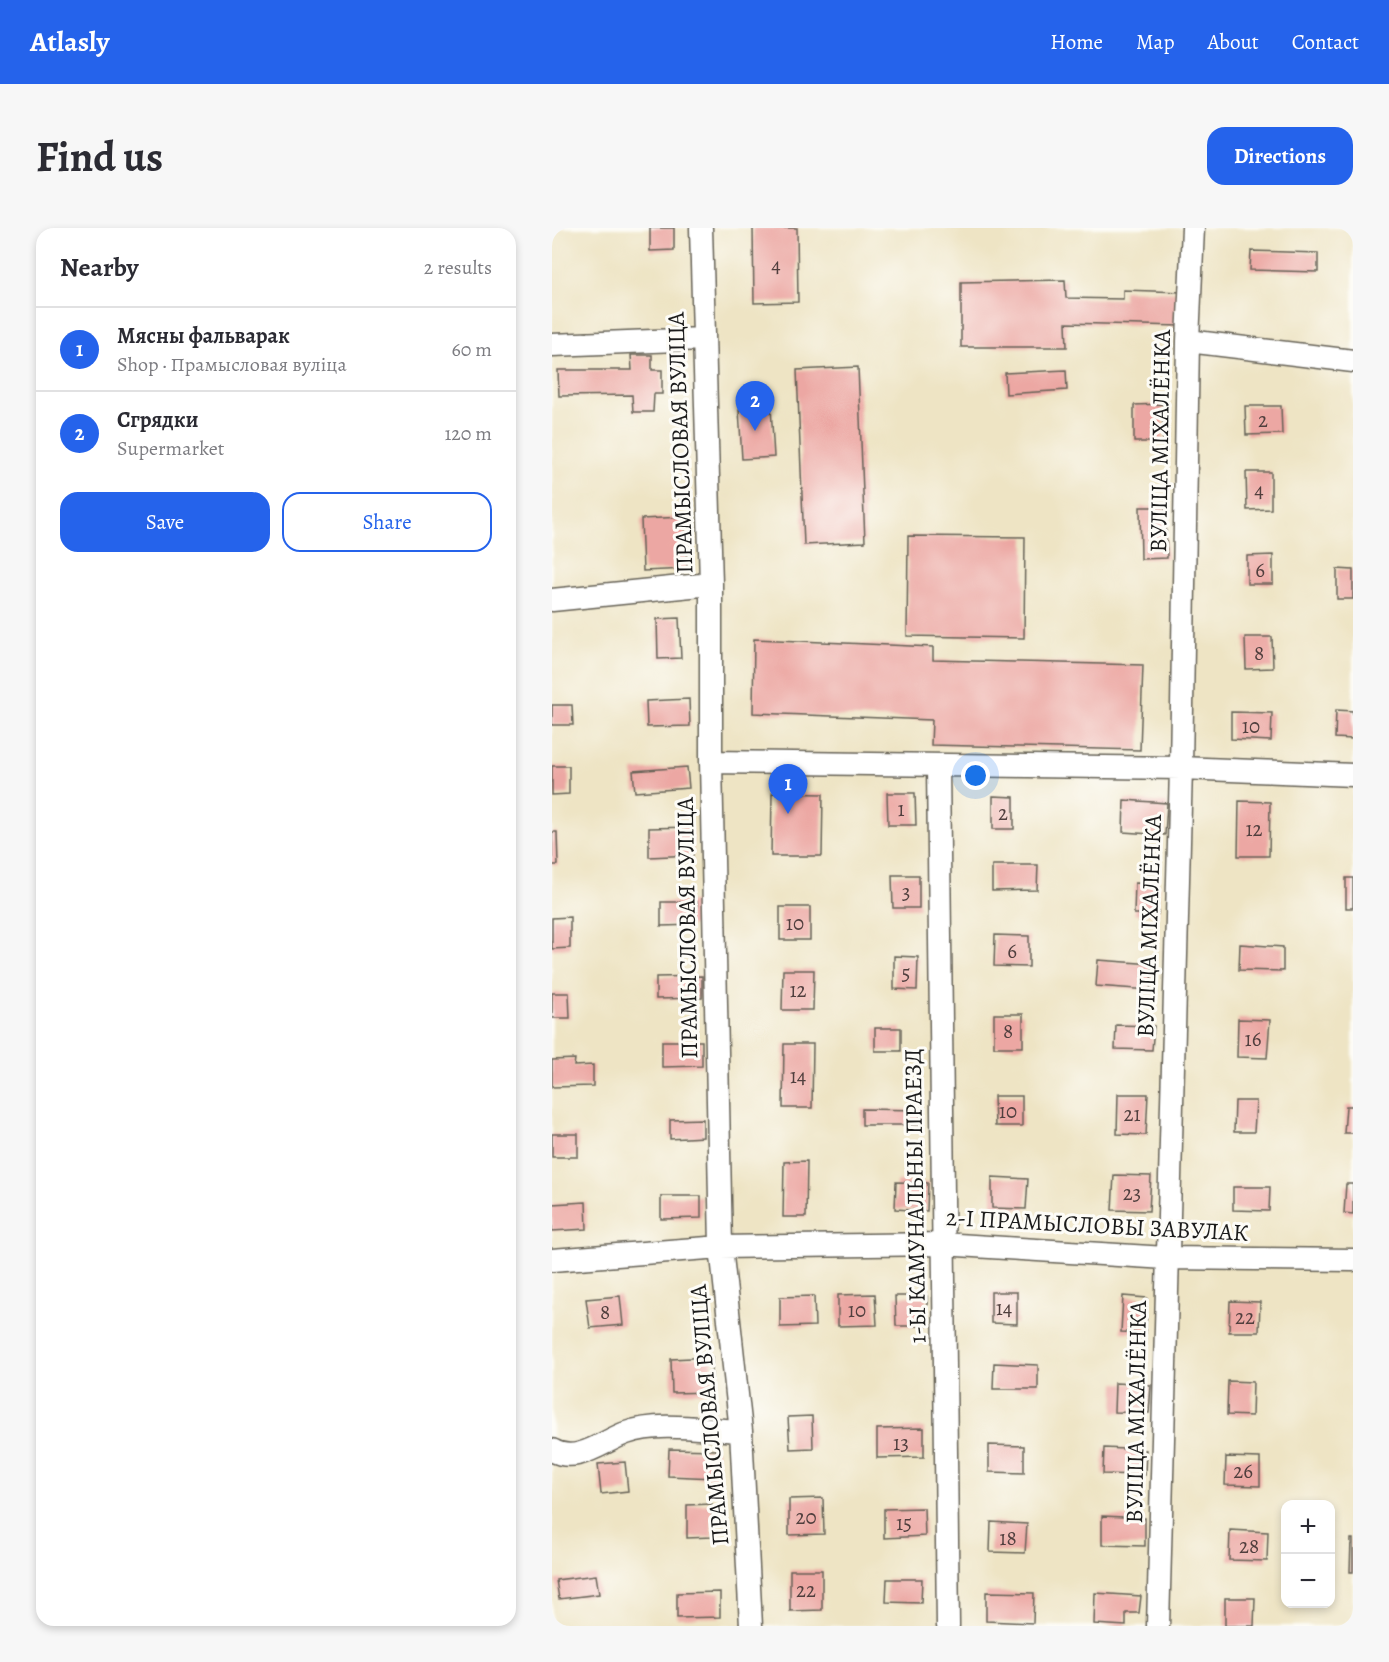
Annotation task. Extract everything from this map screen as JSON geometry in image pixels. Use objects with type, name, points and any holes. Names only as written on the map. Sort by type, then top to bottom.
[{"type":"street","name":"ПРАМЫСЛОВАЯ ВУЛІЦА","points":[[701,228],[711,584],[711,762],[721,1247],[741,1431],[751,1626]]},
{"type":"street","name":"ВУЛІЦА МІХАЛЁНКА","points":[[1158,1626],[1166,1258],[1181,768],[1188,341],[1193,228]]},
{"type":"street","points":[[552,345],[703,339]]},
{"type":"street","points":[[1188,341],[1353,361]]},
{"type":"street","points":[[552,600],[711,584]]},
{"type":"street","points":[[711,762],[1181,768],[1353,775]]},
{"type":"street","name":"1-Ы КАМУНАЛЬНЫ ПРАЕЗД","points":[[938,766],[948,1626]]},
{"type":"street","name":"2-І ПРАМЫСЛОВЫ ЗАВУЛАК","points":[[552,1260],[721,1247],[942,1244],[1166,1258],[1353,1260]]},
{"type":"street","points":[[552,1450],[556,1453],[579,1454],[626,1433],[652,1428],[741,1431]]},
{"type":"building","points":[[650,228],[674,228],[674,250],[650,251]]},
{"type":"building","points":[[753,228],[797,228],[798,302],[754,303]]},
{"type":"building","points":[[1251,251],[1318,253],[1318,272],[1250,270]]},
{"type":"building","points":[[1065,280],[1066,298],[1123,299],[1123,290],[1183,292],[1181,326],[1066,323],[1067,347],[961,347],[961,282]]},
{"type":"building","points":[[631,355],[652,355],[652,370],[662,370],[662,394],[654,394],[653,412],[633,412],[632,395],[559,396],[558,370],[632,370]]},
{"type":"building","points":[[858,367],[865,542],[804,545],[797,370]]},
{"type":"building","points":[[1066,370],[1067,390],[1006,394],[1005,373]]},
{"type":"building","points":[[1163,404],[1163,442],[1134,442],[1134,405]]},
{"type":"building","points":[[1245,406],[1281,406],[1282,434],[1246,435]]},
{"type":"building","points":[[771,407],[774,457],[742,459],[739,410]]},
{"type":"building","points":[[1246,472],[1271,472],[1271,509],[1247,510]]},
{"type":"building","points":[[1140,507],[1165,507],[1167,558],[1141,559]]},
{"type":"building","points":[[684,517],[687,569],[643,571],[641,519]]},
{"type":"building","points":[[908,536],[1025,537],[1024,638],[907,636]]},
{"type":"building","points":[[1273,555],[1273,584],[1247,584],[1247,556]]},
{"type":"building","points":[[1337,569],[1353,570],[1353,599],[1337,599]]},
{"type":"building","points":[[679,618],[681,658],[658,659],[657,619]]},
{"type":"building","points":[[1245,637],[1272,637],[1273,668],[1246,669]]},
{"type":"building","points":[[754,639],[933,647],[933,660],[1143,665],[1140,750],[931,745],[932,720],[753,713]]},
{"type":"building","points":[[689,699],[690,726],[647,727],[646,701]]},
{"type":"building","points":[[552,705],[572,705],[573,725],[552,725]]},
{"type":"building","points":[[1336,710],[1353,711],[1353,739],[1335,738]]},
{"type":"building","points":[[1231,712],[1272,713],[1271,741],[1231,739]]},
{"type":"building","points":[[552,766],[569,766],[569,794],[552,795]]},
{"type":"building","points":[[687,767],[689,788],[635,792],[633,771]]},
{"type":"building","points":[[772,793],[823,794],[822,856],[771,856]]},
{"type":"building","points":[[887,793],[915,793],[916,825],[888,825]]},
{"type":"building","points":[[993,796],[1014,797],[1014,829],[993,829]]},
{"type":"building","points":[[1124,800],[1167,803],[1165,835],[1123,832]]},
{"type":"building","points":[[1239,801],[1270,802],[1269,856],[1238,856]]},
{"type":"building","points":[[692,827],[693,855],[649,857],[649,828]]},
{"type":"building","points":[[552,832],[557,832],[558,865],[552,865]]},
{"type":"building","points":[[992,865],[1038,865],[1037,890],[992,891]]},
{"type":"building","points":[[892,875],[919,875],[919,908],[893,908]]},
{"type":"building","points":[[1346,878],[1353,878],[1353,908],[1346,908]]},
{"type":"building","points":[[1135,883],[1159,884],[1158,914],[1134,914]]},
{"type":"building","points":[[661,902],[697,902],[696,925],[661,926]]},
{"type":"building","points":[[780,907],[810,907],[810,940],[780,940]]},
{"type":"building","points":[[570,917],[570,948],[552,949],[552,918]]},
{"type":"building","points":[[995,935],[1029,936],[1029,967],[994,966]]},
{"type":"building","points":[[1240,944],[1283,947],[1283,971],[1239,970]]},
{"type":"building","points":[[894,956],[918,957],[917,990],[894,989]]},
{"type":"building","points":[[1098,960],[1153,964],[1150,990],[1096,986]]},
{"type":"building","points":[[783,970],[814,970],[813,1010],[782,1010]]},
{"type":"building","points":[[702,976],[702,998],[656,999],[656,977]]},
{"type":"building","points":[[552,993],[569,993],[570,1018],[552,1018]]},
{"type":"building","points":[[994,1014],[1023,1014],[1023,1047],[994,1047]]},
{"type":"building","points":[[1238,1019],[1270,1020],[1267,1058],[1237,1057]]},
{"type":"building","points":[[1116,1025],[1154,1026],[1152,1050],[1115,1049]]},
{"type":"building","points":[[875,1028],[901,1028],[901,1051],[875,1051]]},
{"type":"building","points":[[662,1041],[702,1041],[702,1066],[662,1067]]},
{"type":"building","points":[[784,1044],[813,1044],[812,1108],[783,1108]]},
{"type":"building","points":[[575,1059],[574,1066],[593,1065],[593,1086],[552,1087],[552,1060]]},
{"type":"building","points":[[1118,1094],[1148,1094],[1146,1135],[1117,1134]]},
{"type":"building","points":[[994,1096],[1022,1096],[1022,1126],[995,1126]]},
{"type":"building","points":[[1235,1101],[1256,1101],[1254,1132],[1234,1132]]},
{"type":"building","points":[[1346,1106],[1353,1106],[1353,1133],[1344,1133]]},
{"type":"building","points":[[862,1109],[920,1110],[920,1125],[862,1125]]},
{"type":"building","points":[[703,1119],[703,1137],[670,1139],[670,1120]]},
{"type":"building","points":[[552,1134],[578,1134],[578,1157],[552,1157]]},
{"type":"building","points":[[807,1161],[806,1217],[783,1217],[784,1162]]},
{"type":"building","points":[[1114,1175],[1151,1176],[1149,1211],[1112,1210]]},
{"type":"building","points":[[992,1177],[1028,1179],[1026,1209],[992,1208]]},
{"type":"building","points":[[896,1182],[928,1183],[927,1211],[895,1209]]},
{"type":"building","points":[[1346,1184],[1353,1184],[1353,1214],[1344,1213]]},
{"type":"building","points":[[1233,1187],[1270,1187],[1269,1211],[1233,1210]]},
{"type":"building","points":[[661,1196],[701,1196],[701,1218],[661,1219]]},
{"type":"building","points":[[586,1202],[587,1229],[552,1231],[552,1204]]},
{"type":"building","points":[[991,1292],[1017,1292],[1017,1324],[991,1323]]},
{"type":"building","points":[[875,1294],[877,1325],[838,1326],[838,1295]]},
{"type":"building","points":[[620,1296],[623,1325],[590,1328],[586,1299]]},
{"type":"building","points":[[814,1296],[815,1326],[780,1327],[780,1297]]},
{"type":"building","points":[[895,1296],[927,1296],[927,1326],[896,1326]]},
{"type":"building","points":[[1123,1296],[1147,1298],[1146,1333],[1121,1332]]},
{"type":"building","points":[[1230,1301],[1260,1302],[1259,1332],[1229,1332]]},
{"type":"building","points":[[712,1357],[712,1392],[672,1393],[671,1359]]},
{"type":"building","points":[[994,1363],[1038,1365],[1038,1389],[993,1389]]},
{"type":"building","points":[[1228,1381],[1253,1382],[1252,1416],[1227,1415]]},
{"type":"building","points":[[1115,1383],[1151,1385],[1149,1413],[1114,1412]]},
{"type":"building","points":[[812,1416],[813,1448],[790,1449],[788,1417]]},
{"type":"building","points":[[924,1428],[924,1457],[877,1458],[877,1429]]},
{"type":"building","points":[[989,1445],[1024,1446],[1024,1473],[989,1472]]},
{"type":"building","points":[[1104,1448],[1146,1450],[1145,1475],[1103,1474]]},
{"type":"building","points":[[669,1449],[717,1450],[715,1478],[668,1476]]},
{"type":"building","points":[[1226,1457],[1260,1458],[1260,1486],[1225,1485]]},
{"type":"building","points":[[625,1462],[628,1491],[601,1494],[598,1464]]},
{"type":"building","points":[[823,1498],[824,1534],[789,1535],[789,1499]]},
{"type":"building","points":[[712,1504],[712,1537],[687,1538],[687,1505]]},
{"type":"building","points":[[924,1508],[925,1536],[884,1538],[884,1509]]},
{"type":"building","points":[[1102,1516],[1145,1518],[1145,1546],[1102,1545]]},
{"type":"building","points":[[991,1522],[1027,1524],[1025,1553],[990,1552]]},
{"type":"building","points":[[1230,1530],[1268,1532],[1267,1561],[1229,1560]]},
{"type":"building","points":[[1351,1539],[1353,1539],[1353,1572],[1350,1572]]},
{"type":"building","points":[[790,1570],[822,1570],[822,1610],[790,1611]]},
{"type":"building","points":[[596,1575],[599,1594],[559,1599],[556,1580]]},
{"type":"building","points":[[887,1579],[922,1579],[921,1603],[886,1602]]},
{"type":"building","points":[[720,1592],[720,1617],[677,1618],[677,1593]]},
{"type":"building","points":[[986,1592],[1034,1593],[1033,1623],[986,1621]]},
{"type":"building","points":[[1095,1593],[1141,1596],[1139,1613],[1126,1613],[1126,1626],[1094,1624]]},
{"type":"building","points":[[1225,1598],[1255,1598],[1254,1626],[1225,1626]]},
{"type":"place","name":"Сгрядки","points":[[755,431]]},
{"type":"place","name":"Мясны фальварак","points":[[788,814]]}]
